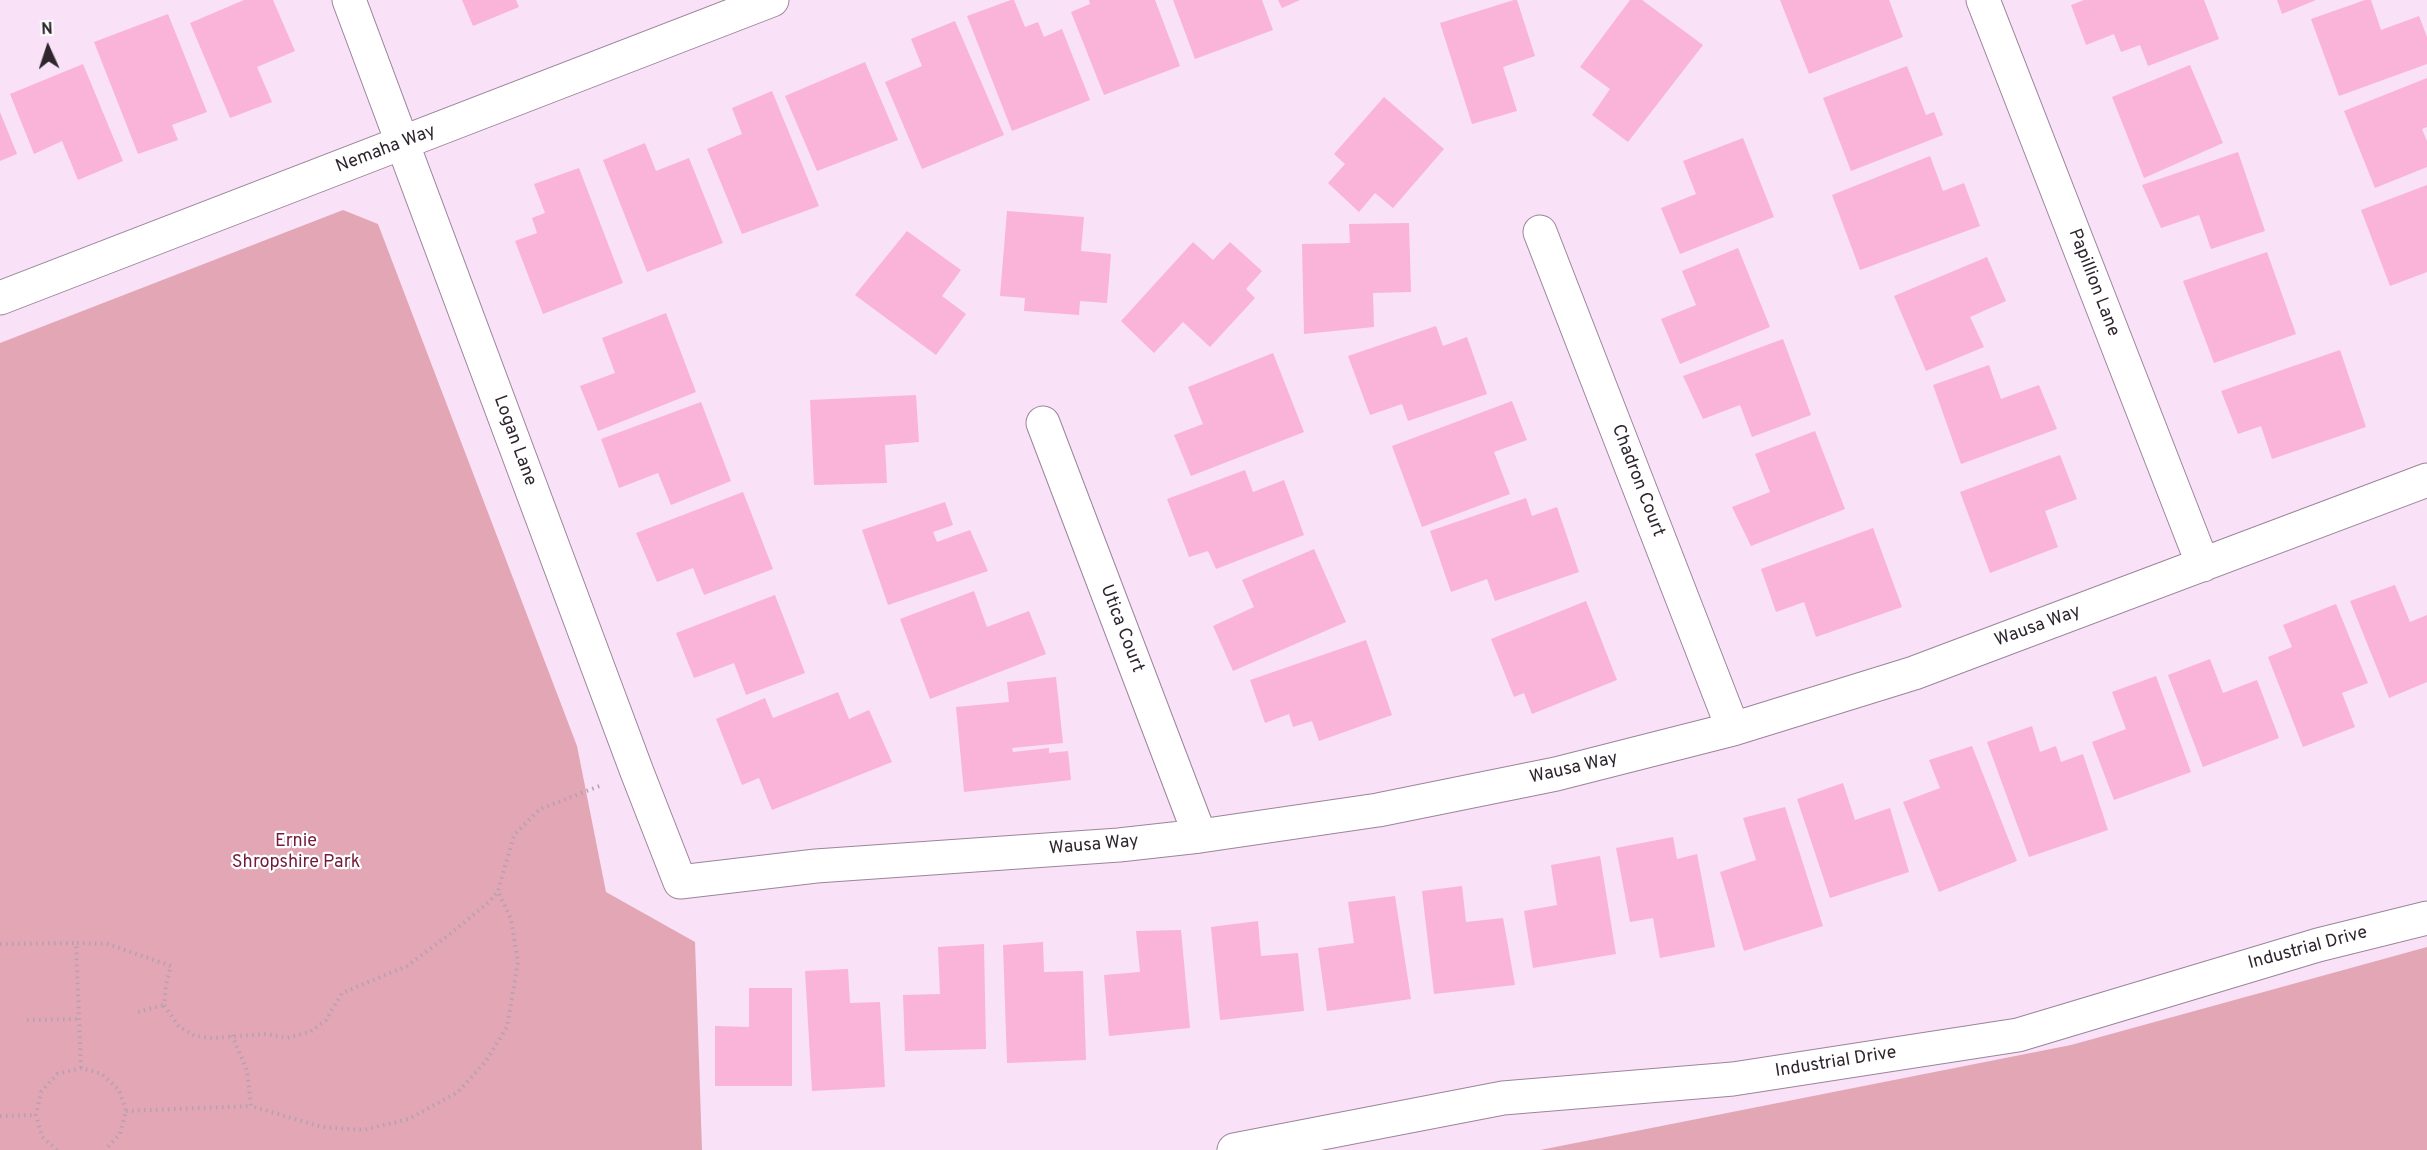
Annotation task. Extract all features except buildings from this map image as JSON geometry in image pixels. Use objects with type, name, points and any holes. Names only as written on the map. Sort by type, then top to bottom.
[{"type":"street","name":"Logan Lane","points":[[349,0],[680,882]]},
{"type":"street","name":"Nemaha Way","points":[[0,298],[772,0]]},
{"type":"street","name":"Papillion Lane","points":[[1983,0],[2203,565]]},
{"type":"street","name":"Chadron Court","points":[[1540,232],[1733,729]]},
{"type":"street","name":"Utica Court","points":[[1042,423],[1200,836]]},
{"type":"street","name":"Wausa Way","points":[[680,882],[816,866],[1119,845],[1200,836],[1412,803],[1556,774],[1733,729],[1914,673],[2427,480]]},
{"type":"street","name":"Industrial Drive","points":[[1234,1150],[1503,1098],[1733,1079],[2018,1035],[2318,945],[2427,918]]},
{"type":"path","points":[[0,944],[108,944],[171,966],[166,985],[165,1005],[179,1027],[195,1036],[213,1038],[266,1034],[286,1038],[310,1032],[326,1020],[342,993],[407,966],[489,902],[498,891],[514,835],[540,809],[637,772]]},
{"type":"path","points":[[126,1111],[252,1106],[322,1127],[363,1130],[409,1119],[458,1092],[486,1060],[507,1027],[518,962],[512,919],[498,891]]},
{"type":"path","points":[[76,943],[81,1068]]},
{"type":"path","points":[[138,1012],[165,1005]]},
{"type":"path","points":[[27,1020],[79,1019]]},
{"type":"path","points":[[232,1035],[247,1070],[252,1106]]},
{"type":"path","points":[[57,1150],[42,1137],[36,1115],[41,1092],[57,1074],[81,1068],[102,1074],[119,1090],[126,1111],[120,1134],[105,1150]]},
{"type":"path","points":[[0,1116],[36,1115]]},
{"type":"green space","name":"Ernie Shropshire Park","points":[[343,210],[378,224],[577,746],[606,892],[695,942],[702,1150],[0,1150],[0,343]]},
{"type":"green space","points":[[2427,947],[2427,1150],[1540,1150],[2071,1045]]}]
